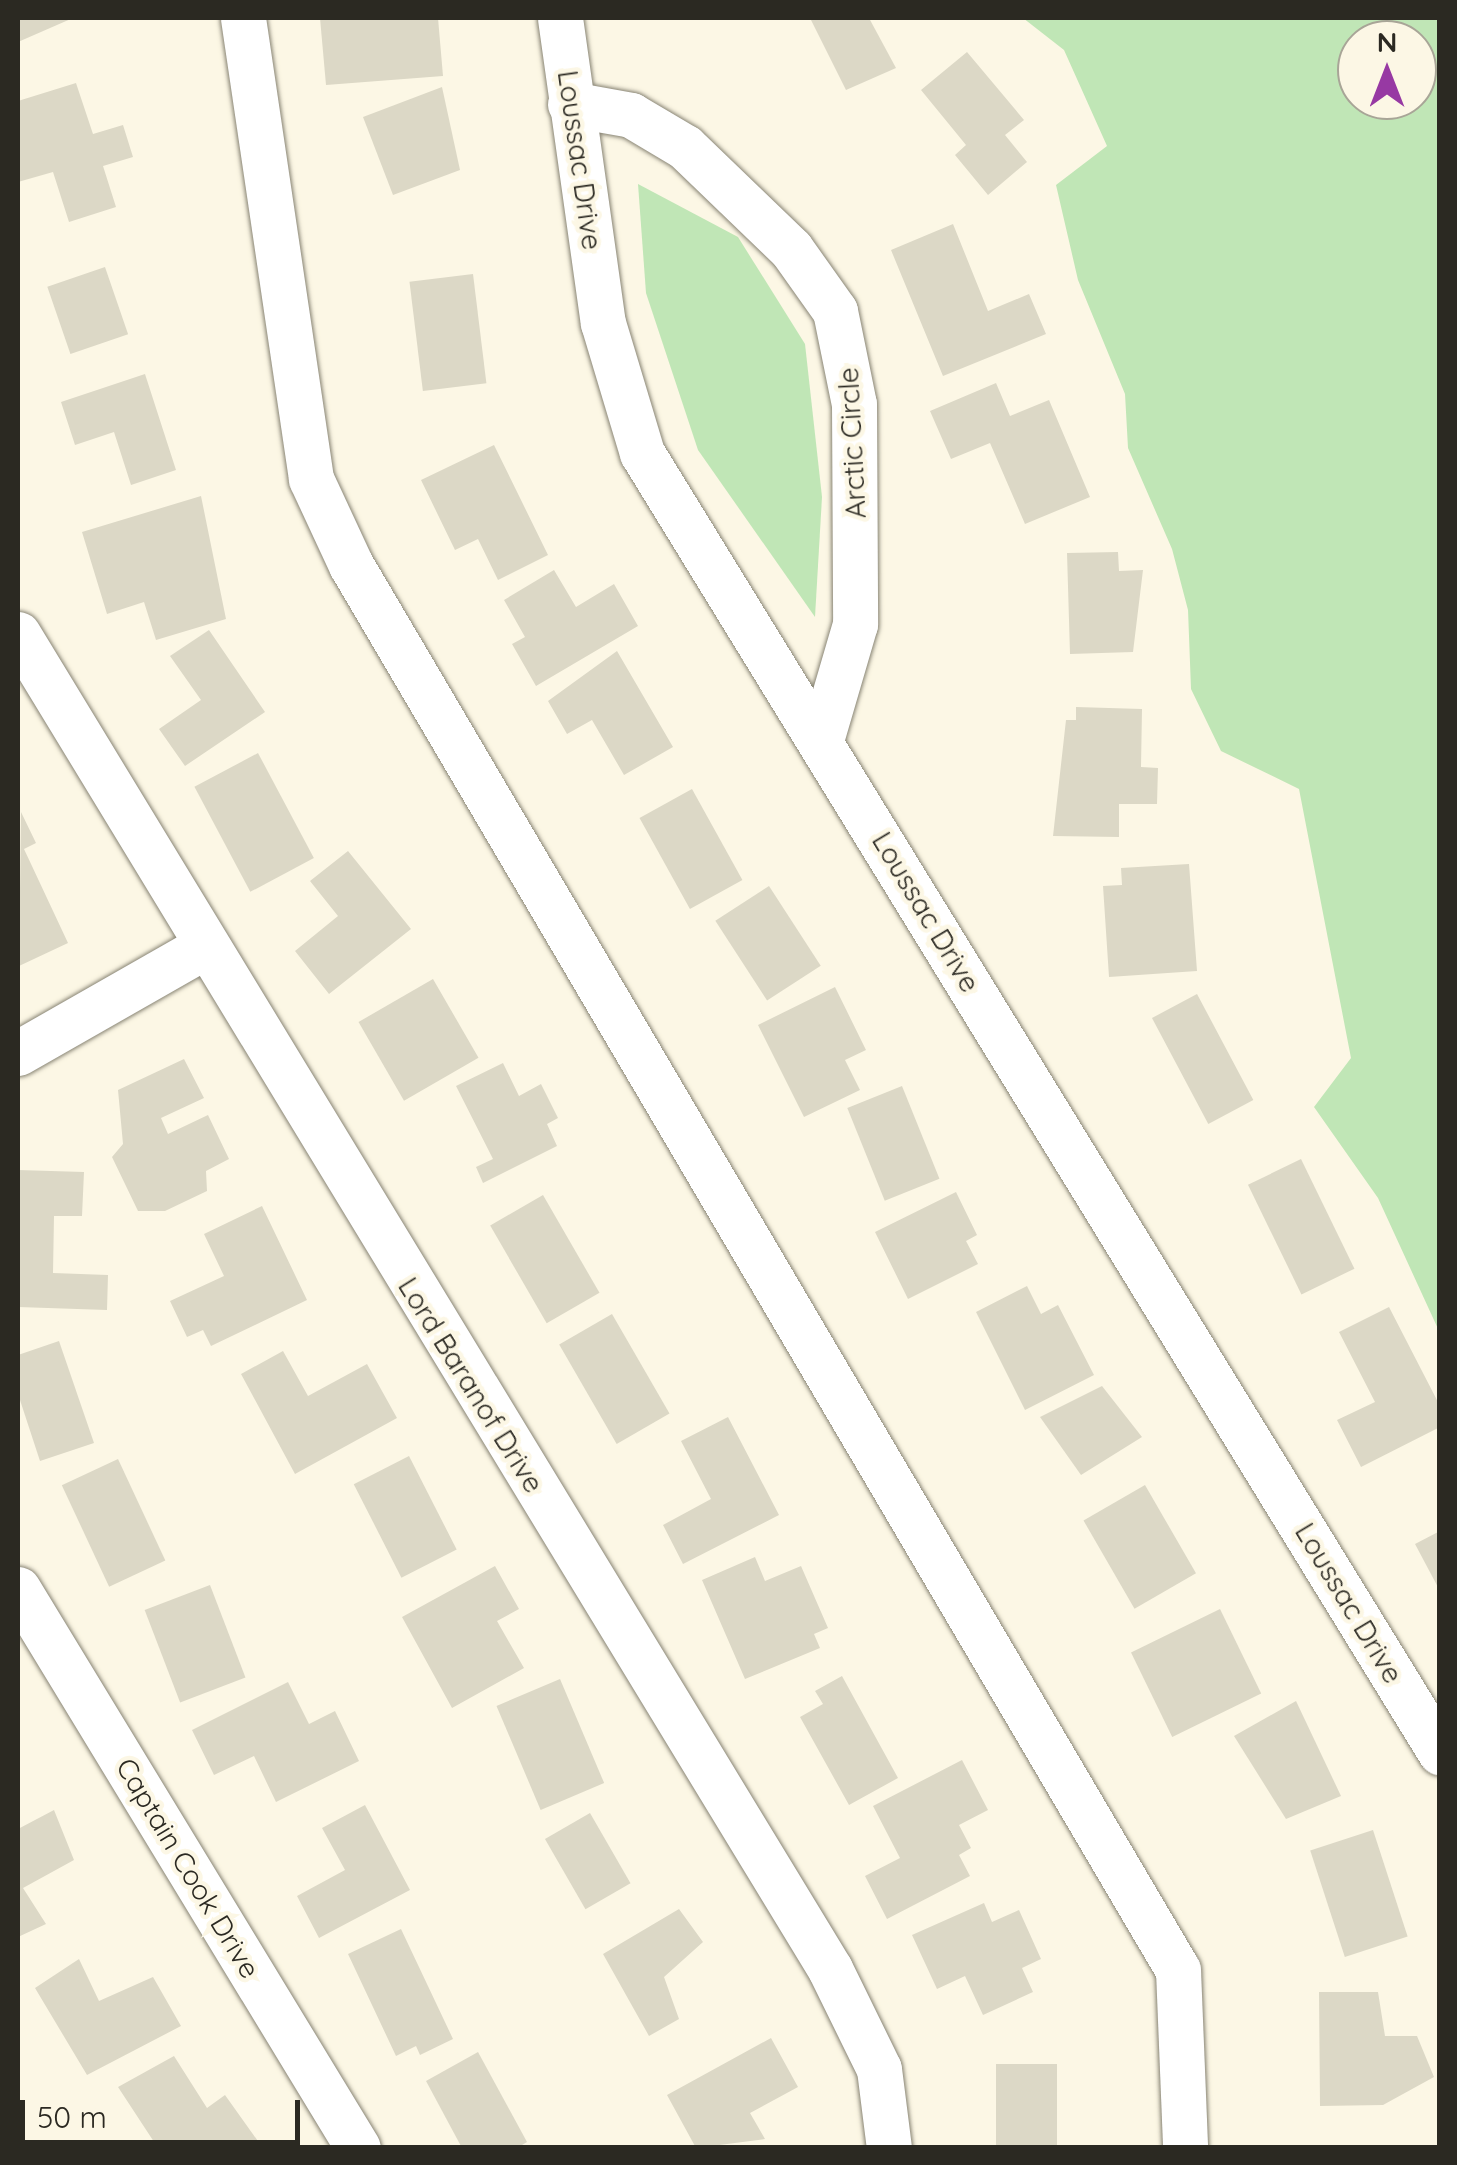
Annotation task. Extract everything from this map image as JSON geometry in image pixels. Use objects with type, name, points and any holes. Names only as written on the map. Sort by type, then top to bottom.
[{"type":"street","points":[[244,18],[311,479],[361,582],[1178,1970],[1185,2148]]},
{"type":"street","name":"Loussac Drive","points":[[560,18],[604,322],[642,453],[1440,1752]]},
{"type":"street","name":"Arctic Circle","points":[[570,104],[632,115],[685,147],[790,249],[835,311],[854,404],[855,624],[820,740]]},
{"type":"street","name":"Lord Baranof Drive","points":[[18,634],[202,948],[830,1968],[879,2069],[889,2148]]},
{"type":"street","points":[[18,1053],[202,948]]},
{"type":"street","name":"Captain Cook Drive","points":[[18,1589],[358,2148]]},
{"type":"green space","points":[[1023,18],[1439,18],[1439,1331],[1378,1198],[1314,1107],[1351,1058],[1299,789],[1221,751],[1191,689],[1188,610],[1172,549],[1128,448],[1125,394],[1078,280],[1056,185],[1107,146],[1064,50]]},
{"type":"green space","points":[[638,184],[738,237],[805,344],[822,497],[815,617],[698,450],[646,293]]},
{"type":"building","points":[[18,18],[73,18],[18,42]]},
{"type":"building","points":[[320,18],[438,18],[443,76],[326,85]]},
{"type":"building","points":[[810,18],[869,18],[896,68],[846,90]]},
{"type":"building","points":[[967,52],[1024,120],[1005,135],[1027,162],[988,195],[955,155],[966,145],[921,90]]},
{"type":"building","points":[[76,83],[93,134],[123,125],[133,157],[103,166],[116,207],[69,222],[53,172],[18,182],[18,101]]},
{"type":"building","points":[[442,87],[460,170],[393,195],[363,117]]},
{"type":"building","points":[[953,224],[988,311],[1029,294],[1046,334],[943,376],[891,250]]},
{"type":"building","points":[[105,267],[128,334],[70,354],[47,287]]},
{"type":"building","points":[[473,274],[486,383],[423,391],[409,282]]},
{"type":"building","points":[[145,374],[176,470],[131,485],[114,432],[75,445],[61,402]]},
{"type":"building","points":[[996,383],[1010,416],[1049,400],[1090,497],[1025,524],[990,443],[951,459],[930,411]]},
{"type":"building","points":[[494,445],[548,555],[498,580],[478,539],[455,550],[421,480]]},
{"type":"building","points":[[201,496],[226,619],[156,640],[144,602],[107,614],[82,532]]},
{"type":"building","points":[[1118,552],[1119,571],[1143,570],[1133,652],[1070,654],[1067,553]]},
{"type":"building","points":[[554,570],[576,607],[614,584],[638,626],[536,686],[512,644],[525,637],[504,600]]},
{"type":"building","points":[[209,630],[265,712],[185,766],[159,729],[201,700],[170,656]]},
{"type":"building","points":[[617,651],[673,747],[624,775],[592,720],[567,734],[548,701]]},
{"type":"building","points":[[1076,707],[1142,709],[1141,767],[1158,768],[1157,804],[1119,804],[1119,837],[1053,836],[1066,720],[1076,720]]},
{"type":"building","points":[[258,753],[314,858],[250,892],[194,787]]},
{"type":"building","points":[[692,789],[742,880],[690,909],[640,818]]},
{"type":"building","points":[[21,812],[36,843],[24,849],[68,943],[19,966]]},
{"type":"building","points":[[348,851],[411,929],[329,994],[295,951],[338,916],[310,881]]},
{"type":"building","points":[[1189,864],[1197,971],[1109,977],[1103,886],[1122,885],[1121,868]]},
{"type":"building","points":[[769,886],[821,966],[767,1001],[715,921]]},
{"type":"building","points":[[433,979],[478,1058],[404,1101],[359,1022]]},
{"type":"building","points":[[835,987],[866,1050],[845,1060],[860,1090],[804,1117],[758,1025]]},
{"type":"building","points":[[1197,994],[1253,1100],[1208,1124],[1152,1018]]},
{"type":"building","points":[[184,1059],[204,1098],[161,1118],[168,1134],[208,1115],[229,1159],[206,1171],[207,1191],[165,1211],[138,1211],[112,1157],[123,1144],[118,1090]]},
{"type":"building","points":[[503,1063],[519,1096],[541,1084],[558,1118],[547,1124],[557,1146],[483,1183],[476,1167],[493,1159],[456,1086]]},
{"type":"building","points":[[902,1086],[939,1179],[885,1201],[847,1108]]},
{"type":"building","points":[[1301,1159],[1354,1269],[1301,1295],[1248,1185]]},
{"type":"building","points":[[18,1170],[84,1172],[82,1216],[54,1216],[53,1273],[108,1275],[107,1310],[18,1307]]},
{"type":"building","points":[[956,1192],[977,1235],[966,1241],[978,1264],[908,1299],[875,1232]]},
{"type":"building","points":[[543,1195],[600,1293],[547,1323],[490,1226]]},
{"type":"building","points":[[262,1206],[307,1300],[211,1346],[203,1330],[187,1337],[170,1301],[224,1276],[204,1234]]},
{"type":"building","points":[[1027,1286],[1041,1314],[1058,1305],[1094,1375],[1025,1410],[976,1312]]},
{"type":"building","points":[[1389,1307],[1440,1406],[1440,1427],[1361,1467],[1337,1420],[1375,1402],[1339,1332]]},
{"type":"building","points":[[612,1314],[670,1414],[617,1444],[559,1344]]},
{"type":"building","points":[[59,1341],[94,1443],[40,1461],[18,1394],[18,1355]]},
{"type":"building","points":[[283,1351],[308,1396],[367,1364],[397,1418],[295,1474],[241,1374]]},
{"type":"building","points":[[1102,1386],[1142,1437],[1081,1475],[1040,1417]]},
{"type":"building","points":[[728,1417],[779,1515],[683,1564],[663,1525],[711,1499],[681,1441]]},
{"type":"building","points":[[409,1456],[457,1550],[401,1578],[354,1484]]},
{"type":"building","points":[[118,1459],[165,1561],[109,1587],[62,1485]]},
{"type":"building","points":[[1145,1485],[1196,1573],[1135,1609],[1084,1521]]},
{"type":"building","points":[[1440,1531],[1440,1591],[1415,1544]]},
{"type":"building","points":[[755,1557],[765,1581],[801,1566],[828,1628],[814,1634],[820,1648],[745,1679],[702,1580]]},
{"type":"building","points":[[495,1566],[519,1609],[497,1621],[524,1668],[452,1708],[402,1617]]},
{"type":"building","points":[[210,1585],[245,1677],[180,1703],[145,1610]]},
{"type":"building","points":[[1220,1609],[1261,1693],[1172,1737],[1131,1652]]},
{"type":"building","points":[[842,1676],[898,1778],[849,1805],[800,1717],[823,1704],[815,1691]]},
{"type":"building","points":[[560,1679],[604,1783],[541,1810],[496,1706]]},
{"type":"building","points":[[288,1682],[309,1724],[335,1711],[359,1761],[276,1802],[254,1756],[214,1775],[192,1730]]},
{"type":"building","points":[[1296,1701],[1341,1796],[1286,1819],[1234,1736]]},
{"type":"building","points":[[962,1760],[988,1810],[959,1825],[971,1848],[959,1855],[970,1876],[887,1919],[865,1876],[900,1858],[873,1806]]},
{"type":"building","points":[[365,1805],[410,1890],[319,1938],[297,1896],[345,1870],[322,1828]]},
{"type":"building","points":[[54,1810],[74,1860],[23,1888],[46,1924],[18,1937],[18,1829]]},
{"type":"building","points":[[590,1813],[630,1883],[585,1909],[545,1839]]},
{"type":"building","points":[[1373,1830],[1408,1937],[1345,1957],[1310,1850]]},
{"type":"building","points":[[984,1903],[992,1922],[1019,1910],[1041,1959],[1022,1968],[1033,1992],[983,2015],[965,1976],[937,1989],[912,1935]]},
{"type":"building","points":[[679,1909],[703,1942],[664,1977],[679,2019],[649,2036],[603,1954]]},
{"type":"building","points":[[401,1929],[453,2039],[420,2055],[416,2046],[396,2056],[348,1954]]},
{"type":"building","points":[[79,1959],[99,2001],[153,1977],[181,2026],[87,2075],[35,1988]]},
{"type":"building","points":[[1319,1992],[1378,1992],[1385,2036],[1417,2036],[1434,2077],[1383,2105],[1320,2106]]},
{"type":"building","points":[[771,2038],[798,2087],[750,2113],[765,2139],[696,2148],[667,2095]]},
{"type":"building","points":[[478,2052],[527,2142],[517,2148],[462,2148],[426,2081]]},
{"type":"building","points":[[174,2056],[207,2108],[225,2095],[260,2144],[158,2148],[118,2087]]},
{"type":"building","points":[[996,2064],[1057,2064],[1057,2148],[996,2148]]}]
